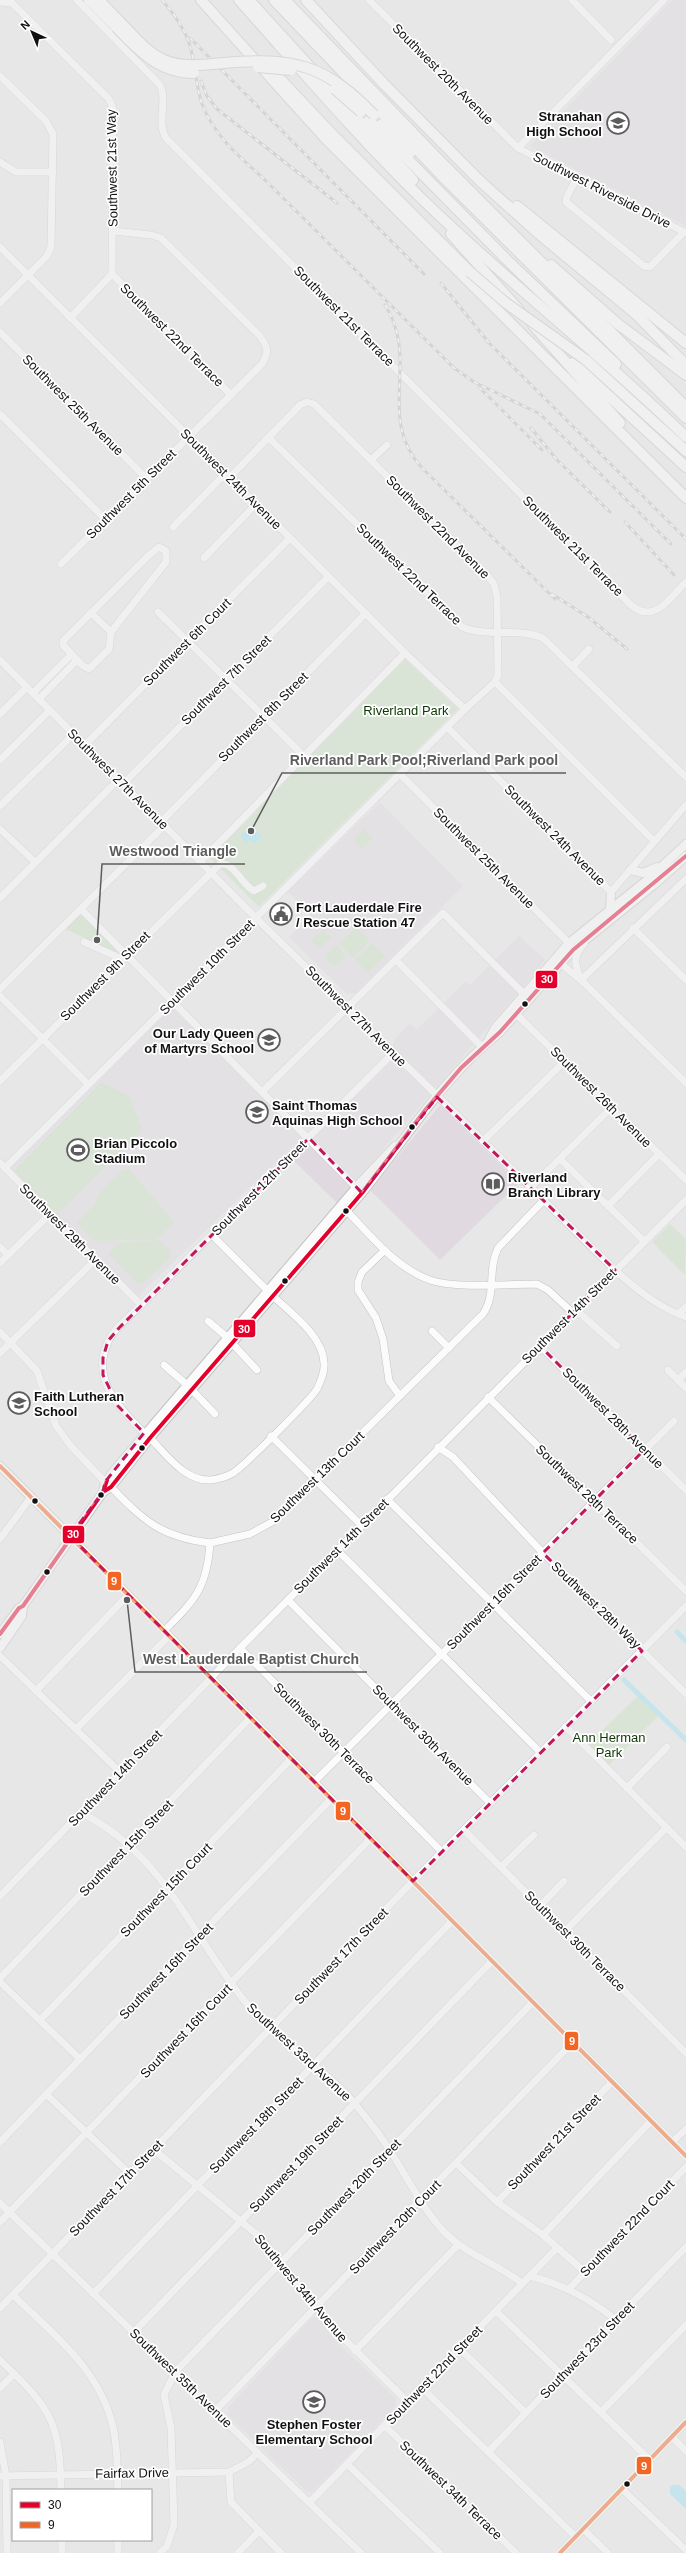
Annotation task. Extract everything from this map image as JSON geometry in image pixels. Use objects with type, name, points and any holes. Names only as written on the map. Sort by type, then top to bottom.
[{"type":"highway","points":[[89,0],[155,55],[178,64],[197,66],[271,60],[312,69],[346,89],[371,118],[513,266],[603,349],[616,364]]},
{"type":"highway","points":[[99,0],[118,25]]},
{"type":"highway","points":[[201,0],[326,139],[686,498]]},
{"type":"highway","points":[[207,0],[320,122],[470,272],[506,303],[586,360],[686,451]]},
{"type":"highway","points":[[239,0],[345,119],[421,199],[466,252],[540,333],[608,411],[686,492]]},
{"type":"highway","points":[[249,0],[358,122],[442,210],[510,274],[616,364],[686,429]]},
{"type":"highway","points":[[274,0],[395,127],[586,321],[686,418]]},
{"type":"highway","points":[[285,0],[505,226],[686,407]]},
{"type":"highway","points":[[306,0],[368,68],[519,217],[633,312],[669,346],[686,365]]},
{"type":"highway","points":[[371,118],[492,236],[586,321]]},
{"type":"highway","points":[[444,144],[514,204],[686,343]]},
{"type":"highway","points":[[421,199],[480,254],[638,391],[686,437]]},
{"type":"highway","points":[[505,226],[618,324],[686,375]]},
{"type":"highway","points":[[540,333],[686,467]]},
{"type":"main road","points":[[484,1045],[495,1028],[569,943],[668,861],[686,844]]},
{"type":"main road","points":[[108,1485],[130,1462],[147,1436],[192,1390],[242,1320],[271,1294],[356,1187],[383,1156],[398,1143],[484,1045],[500,1032],[570,953],[656,883],[686,856]]},
{"type":"main road","points":[[630,870],[645,872],[668,861]]},
{"type":"main road","points":[[610,909],[611,892]]},
{"type":"main road","points":[[570,953],[582,931]]},
{"type":"main road","points":[[553,971],[569,943]]},
{"type":"main road","points":[[0,1634],[19,1608],[23,1606],[70,1536],[186,1384],[229,1340],[346,1211],[388,1161],[398,1143]]},
{"type":"main road","points":[[346,1211],[357,1194],[356,1187]]},
{"type":"main road","points":[[0,1466],[70,1536]]},
{"type":"main road","points":[[0,1648],[22,1616],[23,1606]]},
{"type":"street","name":"Southwest 21st Terrace","points":[[77,0],[160,85],[162,129],[166,138],[631,605],[647,613],[657,611],[686,582]]},
{"type":"street","name":"Southwest 20th Avenue","points":[[369,0],[518,148]]},
{"type":"street","points":[[572,0],[611,40]]},
{"type":"street","points":[[518,148],[664,0]]},
{"type":"street","name":"Southwest 21st Way","points":[[2,1],[12,3],[109,99],[113,108],[112,274]]},
{"type":"street","points":[[0,76],[46,121],[53,134],[51,247],[46,256],[0,303]]},
{"type":"street","name":"Southwest Riverside Drive","points":[[518,148],[685,232]]},
{"type":"street","points":[[0,162],[16,172],[53,172]]},
{"type":"street","points":[[577,178],[567,196],[566,202],[644,266],[650,267],[685,232]]},
{"type":"street","name":"Southwest 5th Street","points":[[61,564],[262,364],[268,354],[267,346],[260,336],[161,238],[151,235],[113,232]]},
{"type":"street","name":"Southwest 24th Avenue","points":[[0,247],[328,577],[405,653],[465,709]]},
{"type":"street","points":[[70,318],[112,274]]},
{"type":"street","name":"Southwest 22nd Terrace","points":[[112,274],[231,395]]},
{"type":"street","name":"Southwest 25th Avenue","points":[[0,332],[146,478]]},
{"type":"street","name":"Southwest 22nd Avenue","points":[[269,438],[300,405],[307,402],[314,404],[494,584],[497,596],[498,632]]},
{"type":"street","points":[[0,414],[106,520]]},
{"type":"street","points":[[173,527],[220,479],[228,477],[269,438]]},
{"type":"street","name":"Southwest 22nd Terrace","points":[[269,438],[462,627],[472,631],[498,632]]},
{"type":"street","points":[[371,460],[387,445]]},
{"type":"street","points":[[204,558],[256,504]]},
{"type":"street","name":"Southwest 6th Court","points":[[85,746],[290,538]]},
{"type":"street","points":[[162,547],[166,551],[166,562],[110,632],[109,649],[89,669],[74,658],[63,645],[63,640],[91,613],[153,551],[162,547]]},
{"type":"street","name":"Southwest 7th Street","points":[[0,898],[35,862],[121,782],[226,680],[328,577]]},
{"type":"street","points":[[158,612],[304,756]]},
{"type":"street","points":[[91,613],[110,632]]},
{"type":"street","name":"Southwest 8th Street","points":[[0,989],[81,909],[264,717],[366,613]]},
{"type":"street","points":[[654,841],[495,682],[498,675],[498,632],[530,632],[543,638],[686,777]]},
{"type":"street","points":[[573,666],[589,649]]},
{"type":"street","points":[[200,862],[405,653]]},
{"type":"street","points":[[33,693],[74,658]]},
{"type":"street","points":[[39,699],[74,658]]},
{"type":"street","name":"Southwest 27th Avenue","points":[[0,660],[256,918],[615,1270],[634,1288],[678,1314],[686,1317]]},
{"type":"street","name":"Southwest 10th Street","points":[[2,1166],[88,1084],[465,709],[495,682]]},
{"type":"street","points":[[0,714],[27,687]]},
{"type":"street","points":[[0,760],[50,710]]},
{"type":"street","name":"Southwest 24th Avenue","points":[[447,727],[611,892]]},
{"type":"street","points":[[0,806],[74,734]]},
{"type":"street","name":"Southwest 25th Avenue","points":[[400,774],[569,943]]},
{"type":"street","points":[[611,892],[686,805]]},
{"type":"street","points":[[0,828],[35,862]]},
{"type":"street","points":[[210,871],[224,863],[249,889],[254,891],[263,886]]},
{"type":"street","name":"Southwest 9th Street","points":[[0,1081],[210,871]]},
{"type":"street","points":[[581,980],[633,928],[685,881]]},
{"type":"street","points":[[81,909],[124,957],[173,1000],[356,1187]]},
{"type":"street","points":[[263,1091],[443,913],[524,994]]},
{"type":"street","points":[[633,928],[686,980]]},
{"type":"street","points":[[581,980],[575,964],[576,956],[594,932]]},
{"type":"street","points":[[84,942],[124,957]]},
{"type":"street","points":[[570,953],[569,961],[574,975]]},
{"type":"street","points":[[396,960],[484,1045]]},
{"type":"street","points":[[560,963],[581,980],[686,1083]]},
{"type":"street","points":[[0,996],[88,1084]]},
{"type":"street","name":"Southwest 26th Avenue","points":[[516,1014],[612,1106],[686,1180]]},
{"type":"street","name":"Southwest 12th Street","points":[[272,1436],[232,1474],[210,1480],[197,1478],[182,1470],[118,1406],[110,1393],[104,1375],[103,1358],[108,1341],[141,1305],[393,1053]]},
{"type":"street","points":[[483,1142],[565,1061]]},
{"type":"street","points":[[531,1187],[612,1106]]},
{"type":"street","points":[[608,1206],[659,1154]]},
{"type":"street","points":[[560,1159],[644,1241]]},
{"type":"street","name":"Southwest 29th Avenue","points":[[2,1166],[141,1305]]},
{"type":"street","name":"Southwest 13th Court","points":[[210,1543],[250,1534],[272,1522],[449,1348],[490,1303],[493,1258],[498,1248],[544,1200]]},
{"type":"street","name":"Southwest 14th Street","points":[[0,1896],[240,1648],[438,1447],[686,1200]]},
{"type":"street","points":[[346,1211],[385,1250],[409,1270],[431,1281],[457,1284],[537,1284],[548,1290],[617,1346]]},
{"type":"street","points":[[0,1263],[50,1214]]},
{"type":"street","points":[[212,1234],[311,1333],[321,1348],[324,1370],[316,1389],[272,1436],[361,1526]]},
{"type":"street","points":[[0,1247],[8,1255]]},
{"type":"street","points":[[385,1250],[362,1272],[358,1282],[358,1290],[376,1318],[383,1338],[389,1381],[400,1396]]},
{"type":"street","points":[[0,1353],[96,1260]]},
{"type":"street","points":[[678,1314],[686,1306]]},
{"type":"street","points":[[208,1321],[229,1340],[257,1370]]},
{"type":"street","points":[[432,1331],[449,1348]]},
{"type":"street","points":[[0,1332],[37,1371],[56,1426],[70,1445],[108,1485],[150,1524],[186,1540],[210,1543],[209,1566],[202,1587],[166,1633],[76,1729]]},
{"type":"street","name":"Southwest 28th Avenue","points":[[540,1346],[686,1490]]},
{"type":"street","points":[[164,1365],[186,1384]]},
{"type":"street","points":[[668,1370],[686,1388]]},
{"type":"street","points":[[678,1380],[686,1372]]},
{"type":"street","points":[[192,1390],[215,1414]]},
{"type":"street","name":"Southwest 28th Terrace","points":[[488,1397],[686,1591]]},
{"type":"street","name":"Southwest 16th Street","points":[[314,1782],[674,1421]]},
{"type":"street","name":"Southwest 28th Way","points":[[438,1447],[453,1457],[543,1553],[686,1694]]},
{"type":"street","points":[[0,1538],[31,1497]]},
{"type":"street","points":[[387,1500],[591,1701]]},
{"type":"street","points":[[70,1536],[686,2156]]},
{"type":"street","points":[[337,1550],[540,1752]]},
{"type":"street","points":[[36,1691],[128,1595]]},
{"type":"street","name":"Southwest 30th Avenue","points":[[288,1600],[490,1803]]},
{"type":"street","name":"Southwest 17th Street","points":[[0,2308],[413,1881],[686,1606]]},
{"type":"street","name":"Southwest 30th Terrace","points":[[240,1648],[442,1852]]},
{"type":"street","points":[[0,1656],[120,1772]]},
{"type":"street","name":"Southwest 15th Street","points":[[0,1978],[130,1845],[250,1718]]},
{"type":"street","points":[[566,1727],[666,1828],[685,1845]]},
{"type":"street","points":[[627,1788],[667,1747]]},
{"type":"street","name":"Southwest 15th Court","points":[[40,2020],[291,1759]]},
{"type":"street","name":"Southwest 16th Street","points":[[0,2142],[331,1799]]},
{"type":"street","name":"Southwest 33rd Avenue","points":[[81,1813],[102,1824],[130,1845],[168,1888],[247,2005],[270,2028],[314,2065],[354,2103],[390,2150],[420,2201],[439,2227],[458,2246],[505,2270],[522,2283]]},
{"type":"street","points":[[565,1931],[666,1828]]},
{"type":"street","name":"Southwest 30th Terrace","points":[[464,1830],[686,2053]]},
{"type":"street","points":[[501,1867],[534,1835]]},
{"type":"street","name":"Southwest 16th Court","points":[[0,2222],[370,1839]]},
{"type":"street","points":[[540,1906],[564,1881]]},
{"type":"street","name":"Southwest 18th Street","points":[[93,2294],[452,1922]]},
{"type":"street","name":"Southwest 19th Street","points":[[134,2332],[492,1961]]},
{"type":"street","points":[[0,1982],[80,2059]]},
{"type":"street","name":"Southwest 20th Street","points":[[175,2372],[533,2002]]},
{"type":"street","name":"Southwest 20th Court","points":[[215,2411],[457,2164],[572,2042]]},
{"type":"street","name":"Southwest 21st Street","points":[[497,2202],[612,2082]]},
{"type":"street","points":[[46,2094],[129,2173]]},
{"type":"street","points":[[543,2235],[651,2121]]},
{"type":"street","points":[[672,2142],[686,2130]]},
{"type":"street","name":"Southwest 34th Avenue","points":[[153,2149],[242,2220],[281,2261],[316,2307],[355,2351],[408,2402]]},
{"type":"street","points":[[457,2164],[497,2202],[543,2235],[585,2272]]},
{"type":"street","name":"Southwest 22nd Court","points":[[569,2289],[686,2167]]},
{"type":"street","name":"Southwest 35th Avenue","points":[[0,2203],[361,2553]]},
{"type":"street","points":[[355,2351],[458,2246]]},
{"type":"street","name":"Southwest 23rd Street","points":[[488,2452],[686,2247]]},
{"type":"street","name":"Southwest 22nd Street","points":[[310,2502],[557,2248]]},
{"type":"street","points":[[530,2276],[569,2289],[592,2301],[616,2320]]},
{"type":"street","points":[[13,2295],[75,2355],[92,2376],[104,2399],[113,2424],[118,2489]]},
{"type":"street","points":[[496,2311],[650,2460]]},
{"type":"street","points":[[601,2412],[686,2325]]},
{"type":"street","points":[[460,2348],[526,2413]]},
{"type":"street","points":[[0,2360],[41,2402],[53,2422],[60,2448],[61,2489]]},
{"type":"street","points":[[160,2553],[167,2546],[174,2526],[170,2428],[164,2395],[175,2372]]},
{"type":"street","points":[[0,2388],[14,2374]]},
{"type":"street","points":[[422,2388],[576,2537]]},
{"type":"street","points":[[560,2553],[686,2422]]},
{"type":"street","name":"Southwest 34th Terrace","points":[[385,2426],[516,2553]]},
{"type":"street","points":[[672,2437],[686,2451]]},
{"type":"street","points":[[0,2442],[4,2452],[3,2476],[7,2553]]},
{"type":"street","name":"Fairfax Drive","points":[[3,2476],[229,2472],[248,2462],[258,2453]]},
{"type":"street","points":[[347,2464],[440,2553]]},
{"type":"street","points":[[229,2472],[231,2502],[281,2553]]},
{"type":"street","points":[[622,2488],[686,2550]]},
{"type":"street","points":[[583,2529],[608,2553]]},
{"type":"street","points":[[238,2553],[259,2531]]},
{"type":"street","points":[[62,2541],[62,2553]]},
{"type":"street","points":[[118,2541],[118,2553]]},
{"type":"highlighted area","points":[[437,1097],[615,1270],[540,1346],[644,1450],[543,1553],[642,1651],[413,1881],[70,1536],[103,1492],[105,1482],[144,1433],[118,1406],[103,1375],[103,1358],[108,1341],[119,1328],[309,1138],[362,1193]]},
{"type":"shaded area","name":"Stranahan High School","points":[[672,0],[686,0],[686,226],[529,146]]},
{"type":"shaded area","points":[[380,802],[463,886],[356,993],[347,994],[289,937],[311,915],[288,892]]},
{"type":"shaded area","points":[[519,936],[546,960],[337,1203],[292,1159],[390,1062],[394,1040],[410,1023],[417,1029],[466,981],[470,985]]},
{"type":"shaded area","name":"Saint Thomas Aquinas High School","points":[[172,1007],[302,1137],[138,1297],[9,1169]]},
{"type":"shaded area","points":[[440,1105],[519,1183],[440,1260],[370,1190]]},
{"type":"shaded area","name":"Stephen Foster Elementary School","points":[[313,2317],[318,2317],[335,2340],[396,2398],[396,2406],[313,2492],[307,2492],[228,2416],[228,2407]]},
{"type":"green space","name":"Riverland Park","points":[[405,659],[458,709],[259,907],[210,858]]},
{"type":"green space","points":[[364,829],[373,838],[362,849],[353,840]]},
{"type":"green space","points":[[82,915],[117,950],[117,953],[65,929],[78,916]]},
{"type":"green space","points":[[356,927],[370,941],[353,958],[339,944]]},
{"type":"green space","points":[[323,929],[331,937],[319,949],[311,941]]},
{"type":"green space","points":[[372,943],[385,956],[368,973],[355,960]]},
{"type":"green space","points":[[336,945],[346,955],[334,967],[325,957]]},
{"type":"green space","name":"Brian Piccolo Stadium","points":[[101,1082],[129,1096],[142,1128],[134,1139],[57,1215],[13,1172]]},
{"type":"green space","points":[[123,1169],[129,1169],[174,1222],[156,1240],[95,1241],[76,1223],[94,1205],[99,1193]]},
{"type":"green space","points":[[670,1224],[686,1239],[685,1275],[652,1242]]},
{"type":"green space","points":[[159,1240],[170,1250],[170,1258],[142,1284],[137,1283],[108,1253],[118,1243]]},
{"type":"green space","name":"Ann Herman Park","points":[[638,1696],[658,1716],[609,1765],[588,1744]]},
{"type":"water","points":[[251,825],[262,837],[254,844],[250,840],[247,843],[240,836]]},
{"type":"water","points":[[673,2485],[679,2485],[686,2491],[686,2509],[670,2494],[670,2487]]},
{"type":"waterway","points":[[677,1632],[686,1641]]},
{"type":"waterway","points":[[624,1680],[686,1740]]},
{"type":"railway","points":[[162,0],[175,17],[189,43],[193,57],[198,91],[207,115],[213,126],[228,144],[454,368],[474,382],[540,414],[671,544]]},
{"type":"railway","points":[[190,38],[424,274]]},
{"type":"railway","points":[[201,81],[207,96],[217,109],[337,203]]},
{"type":"railway","points":[[441,283],[489,343],[686,539]]},
{"type":"railway","points":[[385,305],[395,326],[399,347],[399,408],[401,428],[408,448],[422,468],[555,599]]},
{"type":"railway","points":[[479,387],[542,450]]},
{"type":"railway","points":[[531,428],[557,460],[610,512]]},
{"type":"railway","points":[[625,522],[674,575]]},
{"type":"railway","points":[[552,594],[588,617],[627,649]]},
{"type":"transit line","name":"30","points":[[103,1492],[111,1487],[150,1438],[362,1193],[426,1109],[461,1068],[500,1032],[573,950],[686,856]]},
{"type":"transit line","name":"9","points":[[0,1466],[686,2156]]},
{"type":"transit line","name":"30","points":[[0,1634],[19,1608],[23,1606],[103,1492],[107,1480]]},
{"type":"transit line","name":"9","points":[[560,2553],[686,2422]]},
{"type":"place","name":"Stranahan High School","points":[[618,123]]},
{"type":"place","name":"Riverland Park Pool;Riverland Park pool","points":[[251,831]]},
{"type":"place","name":"Fort Lauderdale Fire / Rescue Station 47","points":[[281,914]]},
{"type":"place","name":"Westwood Triangle","points":[[97,940]]},
{"type":"place","name":"Our Lady Queen of Martyrs School","points":[[269,1040]]},
{"type":"place","name":"Saint Thomas Aquinas High School","points":[[257,1112]]},
{"type":"place","name":"Brian Piccolo Stadium","points":[[78,1150]]},
{"type":"place","name":"Riverland Branch Library","points":[[493,1184]]},
{"type":"place","name":"Faith Lutheran School","points":[[19,1403]]},
{"type":"place","name":"West Lauderdale Baptist Church","points":[[127,1600]]},
{"type":"place","name":"Stephen Foster Elementary School","points":[[314,2402]]}]
